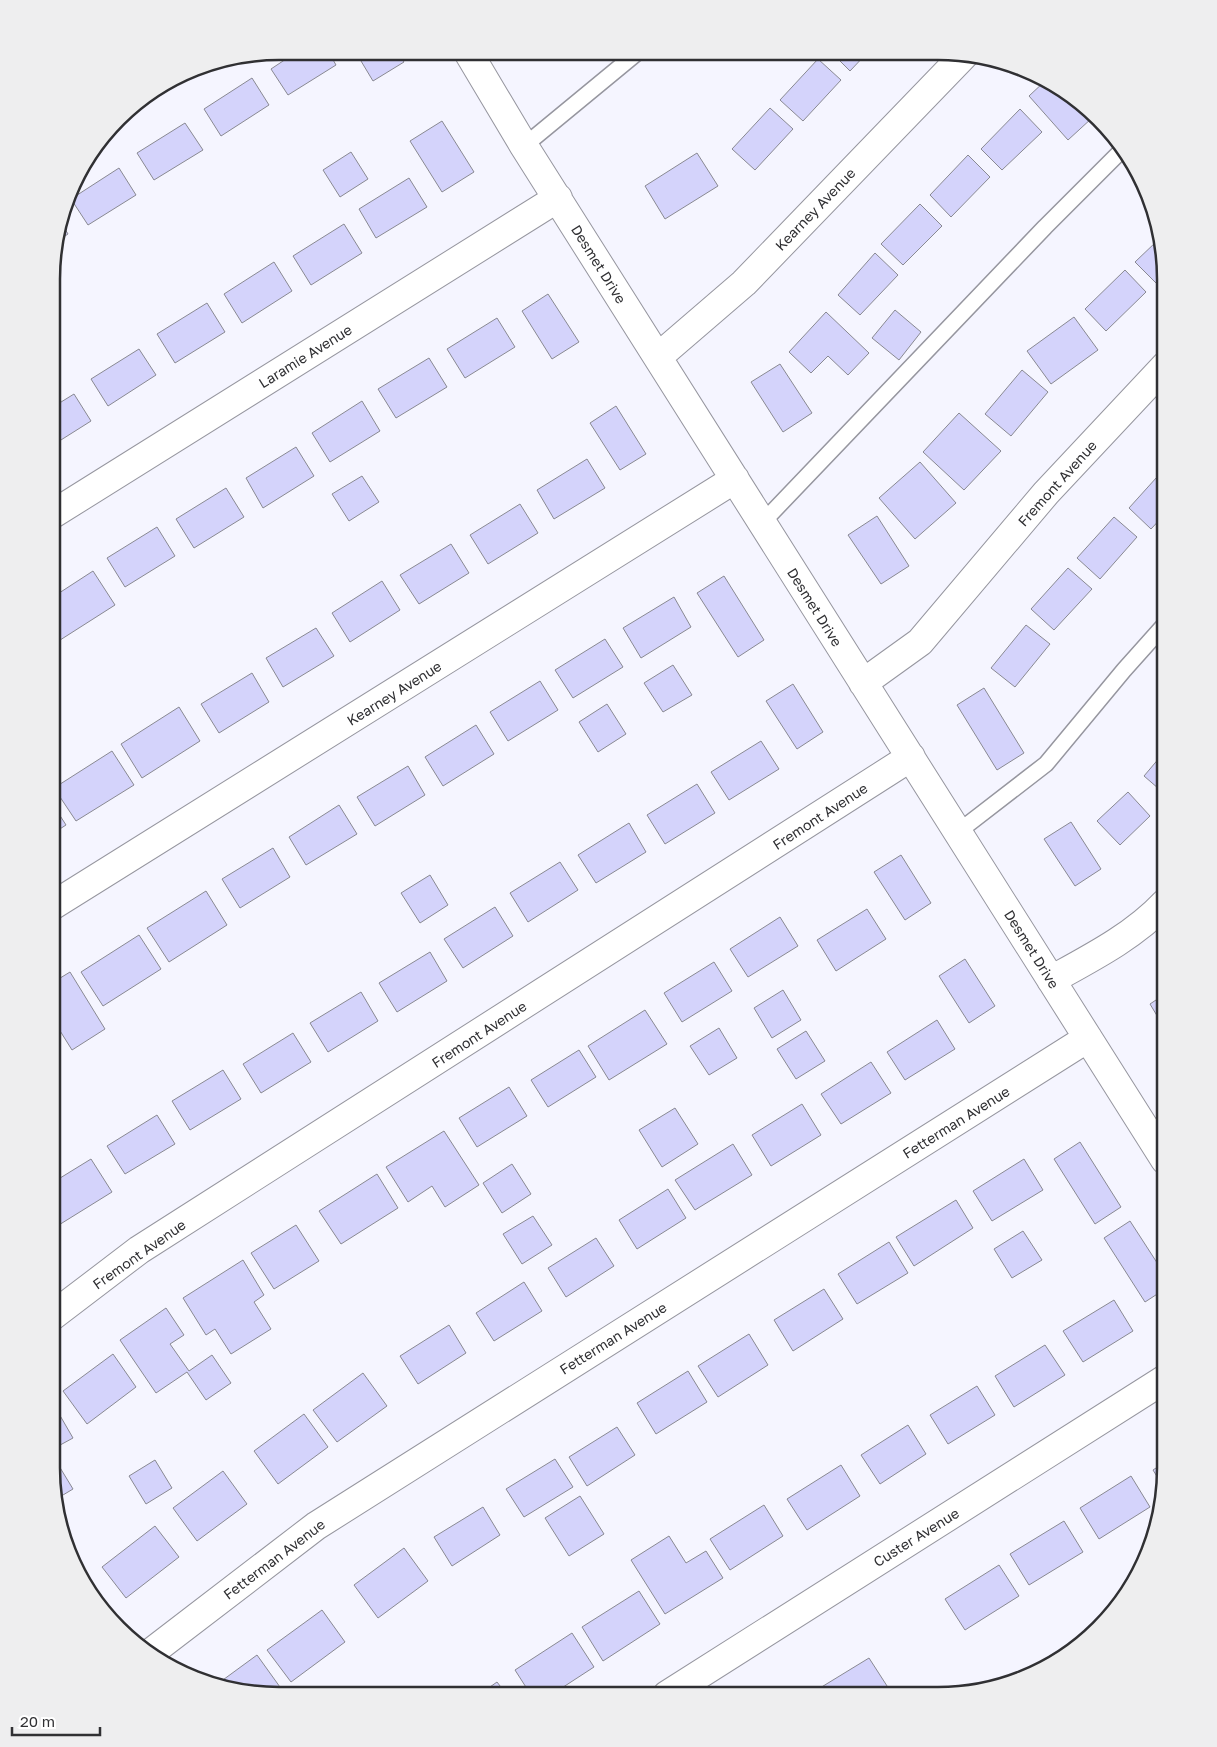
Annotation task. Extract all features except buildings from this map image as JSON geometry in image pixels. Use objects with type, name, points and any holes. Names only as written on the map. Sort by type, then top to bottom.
[{"type":"street","name":"Desmet Drive","points":[[473,60],[524,146],[1088,1038],[1157,1128]]},
{"type":"street","name":"Kearney Avenue","points":[[658,357],[744,283],[958,61]]},
{"type":"street","name":"Laramie Avenue","points":[[60,510],[558,198]]},
{"type":"street","name":"Fremont Avenue","points":[[863,683],[920,642],[1046,493],[1157,375]]},
{"type":"street","name":"Kearney Avenue","points":[[60,901],[735,479]]},
{"type":"street","name":"Fremont Avenue","points":[[60,1311],[140,1250],[911,757]]},
{"type":"street","points":[[1052,980],[1097,954],[1152,918],[1157,913]]},
{"type":"street","name":"Fetterman Avenue","points":[[156,1649],[316,1526],[1088,1038]]},
{"type":"street","name":"Custer Avenue","points":[[680,1687],[1157,1383]]},
{"type":"lane","points":[[524,146],[628,60]]},
{"type":"lane","points":[[762,523],[1038,234],[1118,154]]},
{"type":"lane","points":[[958,832],[1046,764],[1157,633]]}]
